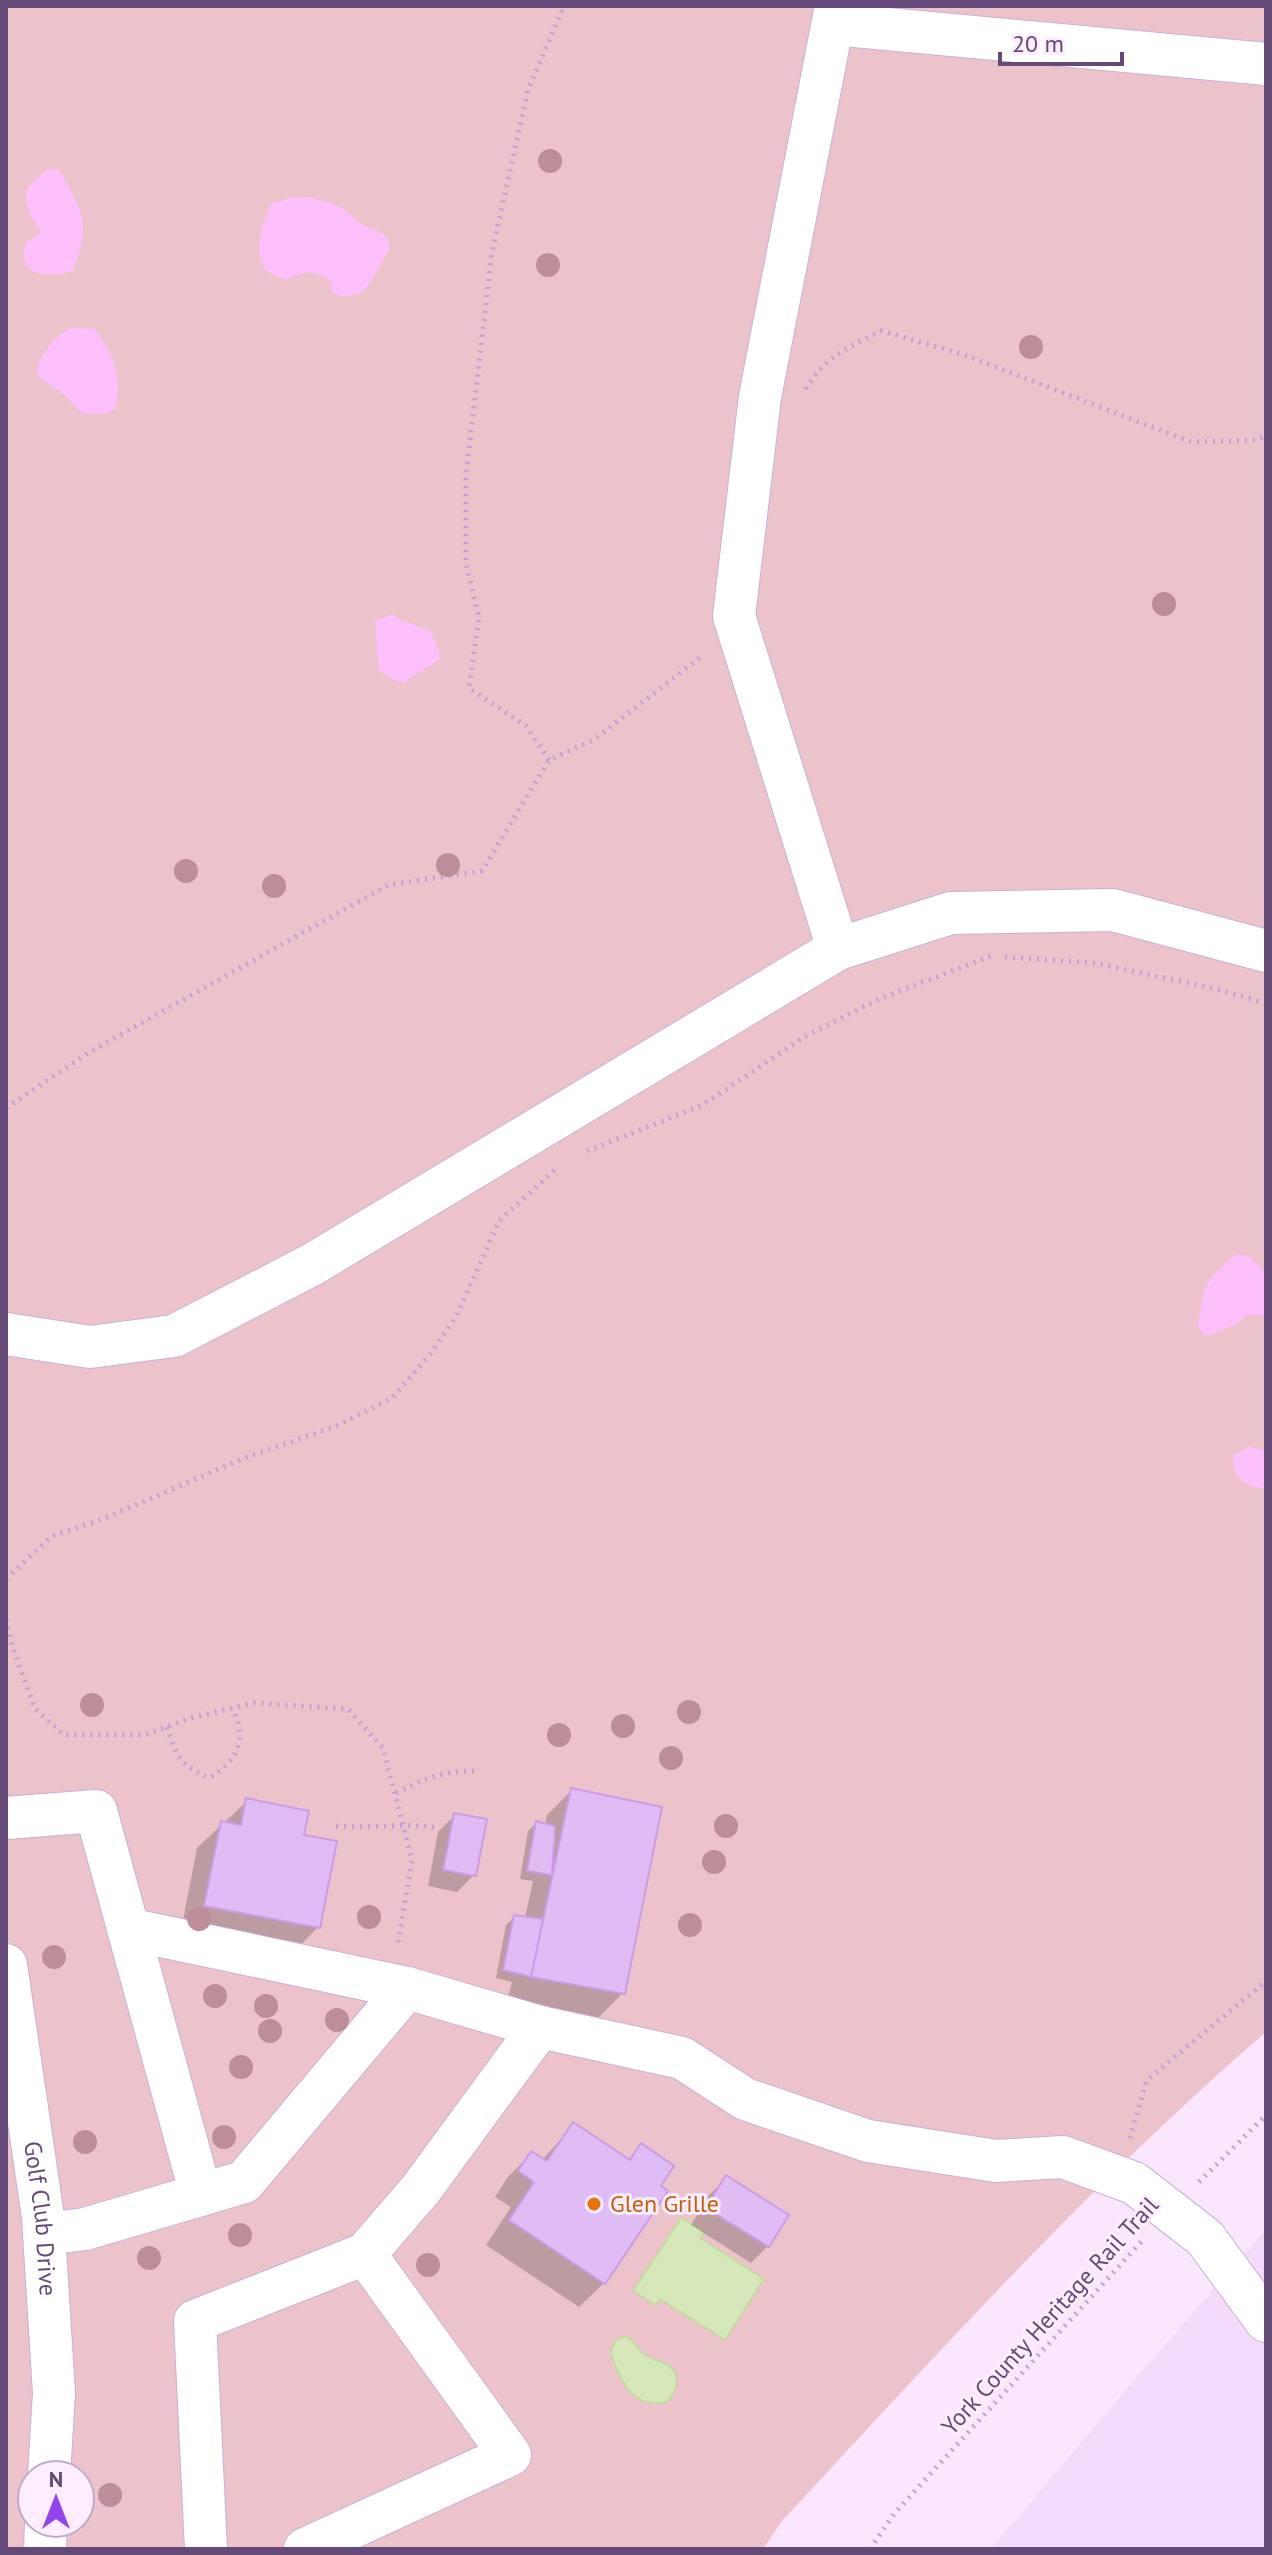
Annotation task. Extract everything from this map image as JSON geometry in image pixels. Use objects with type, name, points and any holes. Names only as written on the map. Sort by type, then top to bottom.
[{"type":"street","points":[[838,949],[734,616],[760,397],[834,15],[1266,64]]},
{"type":"street","points":[[6,1334],[90,1347],[174,1336],[313,1264],[838,949],[951,913],[1113,910],[1266,951]]},
{"type":"street","points":[[6,1818],[96,1811],[201,2195]]},
{"type":"street","points":[[128,1929],[402,1968],[540,2027],[682,2058],[745,2099],[868,2141],[996,2161],[1063,2157],[1134,2183],[1182,2219],[1205,2238],[1266,2321]]},
{"type":"street","name":"Golf Club Drive","points":[[6,1965],[44,2234],[54,2393],[50,2459]]},
{"type":"street","points":[[44,2234],[85,2229],[244,2182],[402,1968]]},
{"type":"street","points":[[206,2549],[195,2321],[365,2254],[421,2189],[540,2027]]},
{"type":"street","points":[[305,2549],[510,2455],[365,2254]]},
{"type":"path","points":[[549,760],[526,726],[469,688],[479,618],[466,564],[466,475],[492,252],[528,90],[564,6]]},
{"type":"path","points":[[800,401],[815,373],[840,350],[881,331],[962,354],[1191,442],[1255,440],[1266,436]]},
{"type":"path","points":[[6,1108],[88,1053],[388,885],[482,871],[549,760],[595,739],[704,654],[734,616]]},
{"type":"path","points":[[581,1154],[703,1105],[804,1037],[877,1000],[992,956],[1094,963],[1208,987],[1266,1003]]},
{"type":"path","points":[[6,1579],[52,1536],[103,1519],[244,1458],[334,1427],[392,1398],[431,1353],[457,1315],[499,1221],[556,1169]]},
{"type":"path","points":[[6,1619],[35,1709],[64,1735],[145,1735],[187,1719],[254,1703],[348,1709],[383,1748],[412,1860],[402,1908],[402,1968]]},
{"type":"path","points":[[167,1727],[174,1749],[187,1768],[209,1778],[228,1766],[240,1743],[240,1724],[233,1708]]},
{"type":"path","points":[[396,1793],[429,1777],[455,1771],[474,1771]]},
{"type":"path","points":[[336,1826],[439,1828]]},
{"type":"path","points":[[1134,2183],[1125,2153],[1147,2080],[1266,1981]]},
{"type":"path","name":"York County Heritage Rail Trail","points":[[870,2549],[894,2514],[1182,2219],[1266,2115]]},
{"type":"shaded area","points":[[6,6],[1266,6],[1266,2032],[1139,2148],[1017,2270],[782,2521],[763,2549],[6,2549]]},
{"type":"shaded area","points":[[681,2218],[705,2232],[700,2238],[764,2279],[725,2340],[660,2299],[655,2305],[633,2291]]},
{"type":"shaded area","points":[[1266,2230],[1266,2549],[991,2549],[1136,2378]]},
{"type":"shaded area","points":[[627,2336],[645,2355],[674,2370],[676,2384],[667,2402],[642,2401],[625,2386],[610,2352],[617,2339]]},
{"type":"sand","points":[[49,169],[59,169],[82,219],[82,242],[72,272],[36,272],[26,264],[24,257],[26,244],[41,232],[27,205],[27,191]]},
{"type":"sand","points":[[311,197],[341,207],[363,225],[382,233],[389,241],[390,250],[374,277],[355,295],[332,293],[332,282],[314,273],[286,280],[268,272],[263,266],[260,239],[271,204],[290,198]]},
{"type":"sand","points":[[73,328],[95,329],[112,357],[117,376],[117,397],[115,409],[105,414],[83,414],[38,373],[41,359],[51,344],[62,333]]},
{"type":"sand","points":[[394,614],[398,619],[430,631],[439,649],[440,659],[405,682],[396,681],[379,671],[375,621]]},
{"type":"sand","points":[[1236,1254],[1250,1256],[1266,1274],[1266,1315],[1247,1315],[1237,1324],[1206,1336],[1198,1328],[1204,1293],[1211,1279]]},
{"type":"sand","points":[[1250,1446],[1266,1452],[1265,1489],[1241,1480],[1234,1470],[1233,1456]]},
{"type":"building","points":[[571,1788],[662,1807],[625,1994],[531,1977]]},
{"type":"building","points":[[246,1798],[309,1811],[304,1835],[337,1841],[320,1928],[204,1906],[221,1821],[241,1825]]},
{"type":"building","points":[[454,1813],[487,1819],[476,1876],[443,1870]]},
{"type":"building","points":[[536,1821],[555,1826],[552,1875],[527,1871]]},
{"type":"building","points":[[514,1915],[543,1919],[531,1977],[503,1970]]},
{"type":"building","points":[[573,2122],[630,2160],[641,2143],[674,2166],[661,2186],[668,2191],[605,2284],[509,2220],[534,2182],[518,2171],[531,2151],[547,2161]]},
{"type":"building","points":[[726,2175],[789,2215],[769,2247],[706,2208]]},
{"type":"place","name":"Glen Grille","points":[[594,2204]]}]
